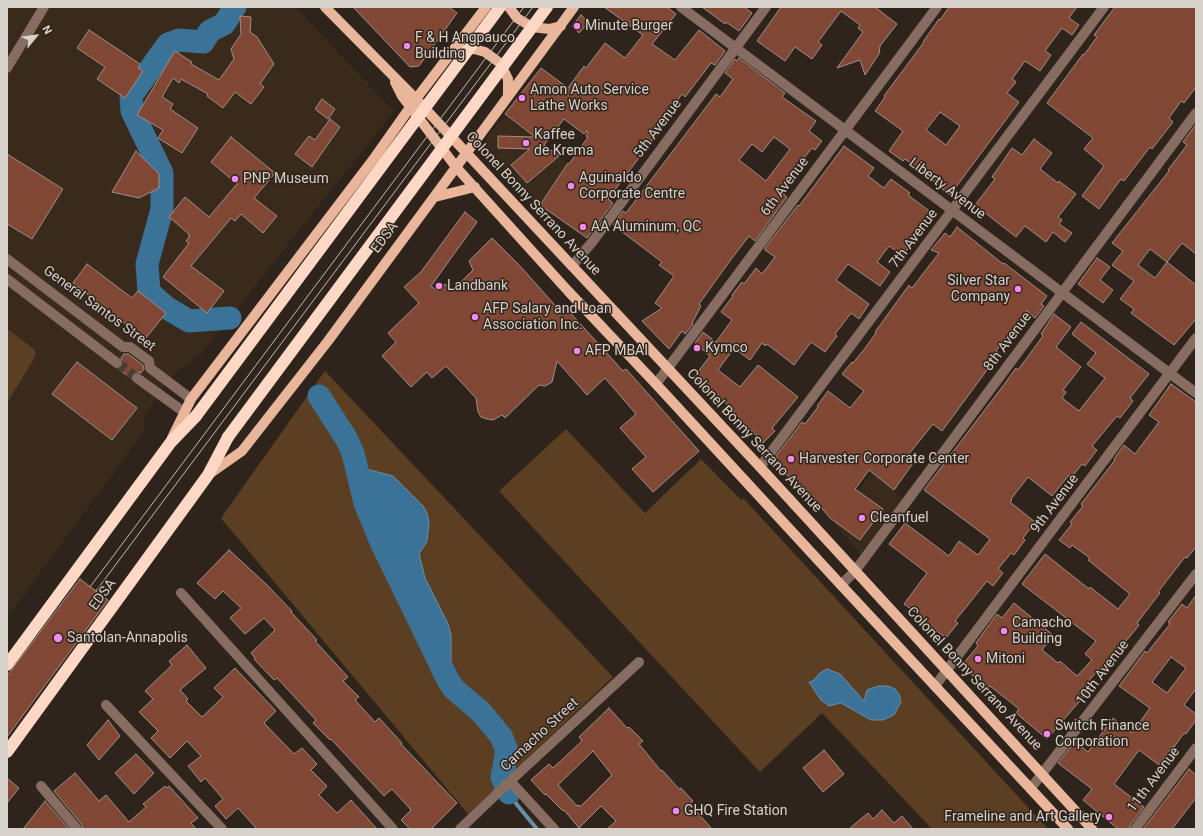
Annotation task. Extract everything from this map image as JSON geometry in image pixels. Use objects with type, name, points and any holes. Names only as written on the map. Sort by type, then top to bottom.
[{"type":"highway","points":[[7,665],[190,414],[500,7]]},
{"type":"highway","name":"EDSA","points":[[7,752],[208,475],[228,437],[547,7]]},
{"type":"main road","name":"Colonel Bonny Serrano Avenue","points":[[325,7],[392,75],[413,103],[456,167],[475,186],[568,291],[1068,829]]},
{"type":"main road","points":[[190,414],[191,399],[375,157],[413,103],[486,7]]},
{"type":"main road","points":[[509,7],[517,18],[532,27],[549,29],[561,26]]},
{"type":"main road","name":"EDSA","points":[[208,475],[242,451],[328,340],[435,197],[574,7]]},
{"type":"main road","points":[[451,54],[462,50],[474,49],[491,55],[500,63],[506,73],[509,85],[508,97]]},
{"type":"main road","name":"Colonel Bonny Serrano Avenue","points":[[413,103],[467,153],[760,467],[1092,829]]},
{"type":"main road","points":[[435,197],[475,186]]},
{"type":"street","points":[[7,68],[44,7]]},
{"type":"street","name":"Liberty Avenue","points":[[681,7],[1196,393]]},
{"type":"street","name":"5th Avenue","points":[[572,266],[581,256],[766,7]]},
{"type":"street","name":"6th Avenue","points":[[656,384],[668,370],[937,7]]},
{"type":"street","name":"7th Avenue","points":[[760,467],[1104,7]]},
{"type":"street","name":"8th Avenue","points":[[841,585],[855,571],[1196,113]]},
{"type":"street","name":"General Santos Street","points":[[7,259],[123,347],[130,347],[149,361],[150,368],[191,399]]},
{"type":"street","points":[[22,270],[10,281],[117,364]]},
{"type":"street","points":[[87,340],[96,327]]},
{"type":"street","name":"9th Avenue","points":[[936,686],[1196,338]]},
{"type":"street","points":[[137,378],[190,414]]},
{"type":"street","name":"10th Avenue","points":[[1031,788],[1196,574]]},
{"type":"street","points":[[181,593],[393,829]]},
{"type":"street","name":"Camacho Street","points":[[460,829],[639,662]]},
{"type":"street","points":[[106,705],[222,829]]},
{"type":"street","name":"11th Avenue","points":[[1135,829],[1196,748]]},
{"type":"street","points":[[506,785],[554,829]]},
{"type":"street","points":[[40,786],[77,829]]},
{"type":"shaded area","points":[[7,7],[295,7],[394,111],[202,353],[176,373],[169,381],[144,416],[145,430],[7,618]]},
{"type":"shaded area","points":[[505,116],[567,163],[538,206],[485,146],[487,136]]},
{"type":"shaded area","points":[[7,329],[34,349],[36,355],[7,403]]},
{"type":"shaded area","points":[[325,371],[613,677],[468,814],[221,518]]},
{"type":"shaded area","points":[[566,429],[645,513],[701,459],[741,500],[744,499],[1048,829],[932,829],[822,713],[760,772],[499,491]]},
{"type":"shaded area","points":[[871,473],[903,498],[861,556],[834,523]]},
{"type":"water","points":[[363,470],[370,470],[393,476],[423,506],[427,513],[429,522],[427,541],[419,554],[425,578],[448,624],[451,635],[451,664],[449,675],[384,540],[366,496],[361,476]]},
{"type":"water","points":[[827,669],[840,674],[864,701],[867,690],[878,686],[888,686],[895,689],[899,694],[901,702],[894,715],[883,720],[871,720],[841,703],[829,706],[821,700],[809,682],[813,681],[820,673]]},
{"type":"building","points":[[353,7],[449,7],[457,13],[419,66],[410,67]]},
{"type":"building","points":[[604,7],[667,7],[676,14],[652,44],[675,60],[699,30],[725,51],[715,65],[711,63],[685,97],[682,94],[661,124],[663,126],[608,199],[613,203],[587,238],[540,205],[568,163],[569,164],[588,137],[586,136],[588,132],[587,131],[584,134],[564,119],[544,145],[559,156],[527,183],[511,165],[530,149],[498,148],[498,136],[535,137],[505,114],[541,68],[568,88],[584,66],[586,68],[605,43],[625,58],[643,35]]},
{"type":"building","points":[[702,7],[744,7],[752,13],[739,31],[726,22],[725,24]]},
{"type":"building","points":[[781,7],[875,7],[897,24],[880,46],[879,54],[865,75],[860,60],[837,68],[863,32],[858,28],[860,25],[841,11],[818,42],[822,45],[812,59],[795,47],[785,61],[757,41]]},
{"type":"building","points":[[949,7],[1077,7],[1069,18],[1079,25],[1072,35],[1062,28],[1045,51],[1051,55],[1040,71],[1025,61],[1012,79],[1016,82],[1007,93],[1019,102],[950,195],[905,159],[903,161],[889,151],[903,131],[875,111],[939,19],[940,20]],"holes":[[[940,112],[960,126],[946,145],[926,130]]]},
{"type":"building","points":[[1115,7],[1196,7],[1196,87],[1184,103],[1181,101],[1169,118],[1173,122],[1152,149],[1150,147],[1124,181],[1121,179],[1099,209],[1082,196],[1104,166],[1084,149],[1093,138],[1047,103],[1097,37],[1094,35]]},
{"type":"building","points":[[581,15],[589,22],[579,33],[572,26]]},
{"type":"building","points":[[240,16],[251,17],[250,32],[257,37],[274,64],[260,84],[264,87],[251,104],[235,92],[223,108],[207,96],[208,94],[181,79],[179,83],[173,78],[162,97],[173,104],[170,109],[198,128],[182,153],[158,138],[163,130],[137,115],[175,51],[192,62],[191,64],[219,80],[234,59],[231,49],[241,34]]},
{"type":"building","points":[[89,30],[140,64],[138,68],[143,71],[125,98],[97,79],[105,67],[77,48]]},
{"type":"building","points":[[739,58],[785,93],[782,97],[816,121],[809,131],[822,141],[815,150],[812,148],[778,190],[787,197],[755,241],[749,236],[699,304],[701,306],[692,323],[693,324],[685,334],[682,331],[669,349],[642,321],[662,308],[655,303],[674,276],[659,265],[662,262],[613,225],[623,211],[626,213],[716,94],[720,97],[733,79],[725,73],[735,59],[737,61]],"holes":[[[774,137],[790,149],[766,181],[739,160],[752,144],[762,152]]]},
{"type":"building","points":[[322,99],[335,109],[328,119],[315,109]]},
{"type":"building","points":[[330,119],[340,127],[312,167],[295,154],[309,136],[315,140]]},
{"type":"building","points":[[1196,124],[1196,254],[1182,243],[1167,262],[1196,285],[1196,319],[1174,345],[1131,313],[1134,309],[1120,299],[1134,281],[1112,265],[1123,251],[1112,243],[1169,171],[1168,170],[1187,145],[1183,142]],"holes":[[[1150,249],[1167,262],[1155,278],[1138,265]]]},
{"type":"building","points":[[231,137],[275,173],[254,198],[277,216],[263,233],[241,214],[235,221],[231,218],[191,266],[224,291],[207,313],[163,277],[189,243],[186,241],[190,236],[169,217],[185,197],[209,217],[237,184],[211,162]]},
{"type":"building","points":[[1034,139],[1052,153],[1040,169],[1058,183],[1059,181],[1076,194],[1058,217],[1062,220],[1059,224],[1072,233],[1065,242],[1053,232],[1046,242],[1025,226],[1016,237],[975,205],[995,179],[992,177],[1012,148],[1022,155]]},
{"type":"building","points":[[844,146],[874,168],[868,176],[884,188],[891,179],[910,193],[908,195],[932,213],[913,239],[914,240],[903,256],[889,246],[877,262],[890,272],[880,286],[848,264],[836,280],[869,304],[859,319],[851,313],[835,334],[837,336],[825,352],[811,342],[794,365],[767,344],[765,346],[762,343],[750,360],[734,348],[718,370],[740,387],[758,365],[798,397],[772,428],[775,431],[763,443],[720,397],[717,401],[694,377],[710,356],[695,343],[703,332],[716,342],[732,320],[721,312],[733,296],[732,295],[742,282],[744,284],[756,268],[762,274],[775,257],[765,250],[765,248]]},
{"type":"building","points":[[136,151],[159,174],[159,188],[139,198],[112,192]]},
{"type":"building","points":[[7,154],[63,189],[32,239],[7,224]]},
{"type":"building","name":"AFP Salary and Loan Association Inc.","points":[[465,212],[477,222],[431,286],[438,291],[445,284],[452,291],[473,270],[469,261],[492,238],[520,266],[561,312],[566,308],[623,371],[626,369],[699,451],[653,492],[632,469],[646,457],[620,428],[636,414],[605,378],[587,395],[557,361],[552,382],[545,386],[539,385],[505,418],[502,415],[493,420],[481,417],[478,412],[476,398],[446,366],[432,378],[427,372],[411,387],[382,356],[396,342],[388,333],[419,303],[404,287],[421,272]]},
{"type":"building","points":[[957,227],[1003,264],[1004,263],[1047,296],[1041,304],[1044,306],[1035,318],[1027,311],[996,351],[999,353],[942,431],[933,424],[909,454],[916,459],[894,490],[869,470],[855,489],[883,509],[860,540],[830,518],[804,487],[802,489],[777,466],[776,456],[802,422],[805,424],[828,391],[850,408],[864,391],[842,374],[866,347],[909,285],[912,288],[939,253],[931,250],[945,233],[950,237]]},
{"type":"building","points":[[1097,258],[1110,267],[1100,280],[1113,290],[1103,303],[1078,284]]},
{"type":"building","points":[[87,264],[132,298],[138,291],[166,313],[145,339],[73,283]]},
{"type":"building","points":[[1054,314],[1071,327],[1056,347],[1081,367],[1063,390],[1066,392],[1062,398],[1079,411],[1105,378],[1087,364],[1096,353],[1072,334],[1081,322],[1149,374],[1130,398],[1133,401],[1120,418],[1117,416],[1092,446],[1097,450],[1085,466],[1082,464],[1071,478],[1069,475],[1052,496],[1028,477],[1011,499],[1012,500],[1010,502],[1035,522],[1023,538],[1025,540],[1014,555],[1011,553],[998,569],[1003,573],[993,586],[987,581],[955,621],[958,623],[946,638],[924,621],[925,619],[904,604],[927,573],[889,544],[905,523],[949,556],[959,541],[978,555],[990,539],[924,490],[1016,368],[1018,370],[1043,336],[1041,334]]},
{"type":"building","points":[[124,354],[128,354],[143,365],[144,369],[141,373],[134,372],[131,378],[118,369],[122,367],[123,364],[121,358]]},
{"type":"building","points":[[77,362],[137,408],[112,440],[52,394]]},
{"type":"building","points":[[1171,384],[1196,402],[1196,547],[1187,558],[1185,557],[1158,592],[1160,593],[1137,623],[1139,625],[1115,655],[1114,654],[1102,669],[1100,668],[1086,684],[1091,688],[1047,739],[1016,713],[1019,709],[990,686],[988,688],[961,666],[978,646],[976,643],[997,614],[1002,618],[1014,603],[1053,635],[1042,650],[1058,663],[1060,661],[1077,676],[1092,660],[1085,654],[1096,641],[1022,584],[1045,554],[1089,589],[1090,587],[1118,609],[1130,594],[1088,560],[1090,558],[1072,545],[1070,548],[1059,540],[1072,524],[1070,522],[1083,506],[1081,504],[1115,460],[1114,459],[1124,445],[1135,454],[1159,422],[1149,415]]},
{"type":"building","points":[[229,550],[266,584],[317,640],[315,641],[348,677],[343,681],[359,697],[355,700],[375,722],[379,718],[402,743],[401,744],[457,803],[431,829],[410,829],[401,820],[411,810],[392,789],[384,796],[331,739],[330,740],[313,723],[316,720],[277,678],[274,680],[254,659],[255,658],[251,653],[275,630],[264,618],[245,634],[230,618],[241,608],[223,591],[215,599],[197,583]]},
{"type":"building","name":"Santolan-Annapolis","points":[[80,579],[108,600],[7,737],[7,676]]},
{"type":"building","points":[[1196,595],[1196,689],[1184,705],[1196,714],[1196,720],[1186,734],[1184,733],[1174,747],[1173,746],[1159,765],[1139,750],[1114,784],[1144,807],[1130,825],[1129,829],[1118,829],[1083,800],[1092,789],[1058,763],[1075,741],[1088,752],[1113,718],[1132,733],[1150,708],[1119,686],[1145,651],[1147,653],[1170,624],[1168,622],[1182,604],[1187,608]],"holes":[[[1171,657],[1186,668],[1167,693],[1152,682]]]},
{"type":"building","points":[[187,645],[206,668],[180,690],[188,699],[186,701],[202,717],[223,697],[214,688],[235,668],[276,711],[264,723],[294,754],[302,748],[317,764],[311,770],[327,786],[319,795],[337,813],[351,800],[377,829],[257,829],[238,808],[226,819],[215,806],[223,799],[205,778],[201,782],[188,766],[201,756],[187,741],[170,758],[151,738],[158,731],[139,712],[153,699],[145,691],[172,665],[169,661]]},
{"type":"building","points":[[609,708],[627,728],[629,727],[643,741],[639,744],[661,771],[662,770],[679,789],[681,788],[693,801],[690,804],[712,829],[607,829],[616,821],[601,806],[579,828],[564,810],[563,811],[546,794],[545,795],[531,780],[549,764],[553,768],[582,741],[579,737]],"holes":[[[593,751],[612,775],[580,807],[579,805],[577,806],[558,785]]]},
{"type":"building","points":[[108,720],[120,736],[99,760],[87,745]]},
{"type":"building","points":[[824,750],[844,774],[823,792],[803,768]]},
{"type":"building","points":[[136,754],[154,773],[134,794],[115,773]]},
{"type":"building","points":[[1189,769],[1196,775],[1196,798],[1172,829],[1143,829]]},
{"type":"building","points":[[75,773],[99,801],[106,795],[129,822],[146,807],[143,804],[165,786],[167,788],[169,786],[198,818],[191,823],[196,829],[83,829],[82,825],[54,791]]},
{"type":"building","points":[[7,778],[19,788],[7,803]]},
{"type":"building","points":[[45,801],[69,829],[23,829]]},
{"type":"building","points":[[882,810],[894,823],[902,816],[913,829],[849,829],[868,813],[873,819]]},
{"type":"waterway","points":[[230,318],[189,321],[167,308],[149,292],[147,264],[162,209],[162,173],[132,111],[131,96],[168,44],[179,40],[203,42],[210,31],[224,24],[235,7]]},
{"type":"waterway","points":[[319,396],[346,438],[353,453],[365,503],[382,544],[448,680],[454,689],[481,712],[501,736],[506,748],[502,777],[509,793]]},
{"type":"waterway","points":[[509,793],[537,829]]},
{"type":"tunnel","points":[[117,363],[137,378]]},
{"type":"tram line","points":[[90,587],[524,7]]},
{"type":"tram line","points":[[96,591],[533,7]]},
{"type":"place","name":"Minute Burger","points":[[577,26]]},
{"type":"place","name":"F & H Angpauco Building","points":[[407,46]]},
{"type":"place","name":"Amon Auto Service Lathe Works","points":[[522,98]]},
{"type":"place","name":"Kaffee de Krema","points":[[526,143]]},
{"type":"place","name":"PNP Museum","points":[[235,179]]},
{"type":"place","name":"Aguinaldo Corporate Centre","points":[[571,186]]},
{"type":"place","name":"AA Aluminum, QC","points":[[583,227]]},
{"type":"place","name":"Landbank","points":[[439,286]]},
{"type":"place","name":"Silver Star Company","points":[[1018,289]]},
{"type":"place","name":"AFP Salary and Loan Association Inc.","points":[[475,317]]},
{"type":"place","name":"Kymco","points":[[697,348]]},
{"type":"place","name":"AFP MBAI","points":[[577,351]]},
{"type":"place","name":"Harvester Corporate Center","points":[[791,459]]},
{"type":"place","name":"Cleanfuel","points":[[862,518]]},
{"type":"place","name":"Camacho Building","points":[[1004,631]]},
{"type":"place","name":"Santolan-Annapolis","points":[[58,638]]},
{"type":"place","name":"Mitoni","points":[[978,659]]},
{"type":"place","name":"Switch Finance Corporation","points":[[1047,734]]},
{"type":"place","name":"GHQ Fire Station","points":[[676,811]]},
{"type":"place","name":"Frameline and Art Gallery","points":[[1109,817]]}]
